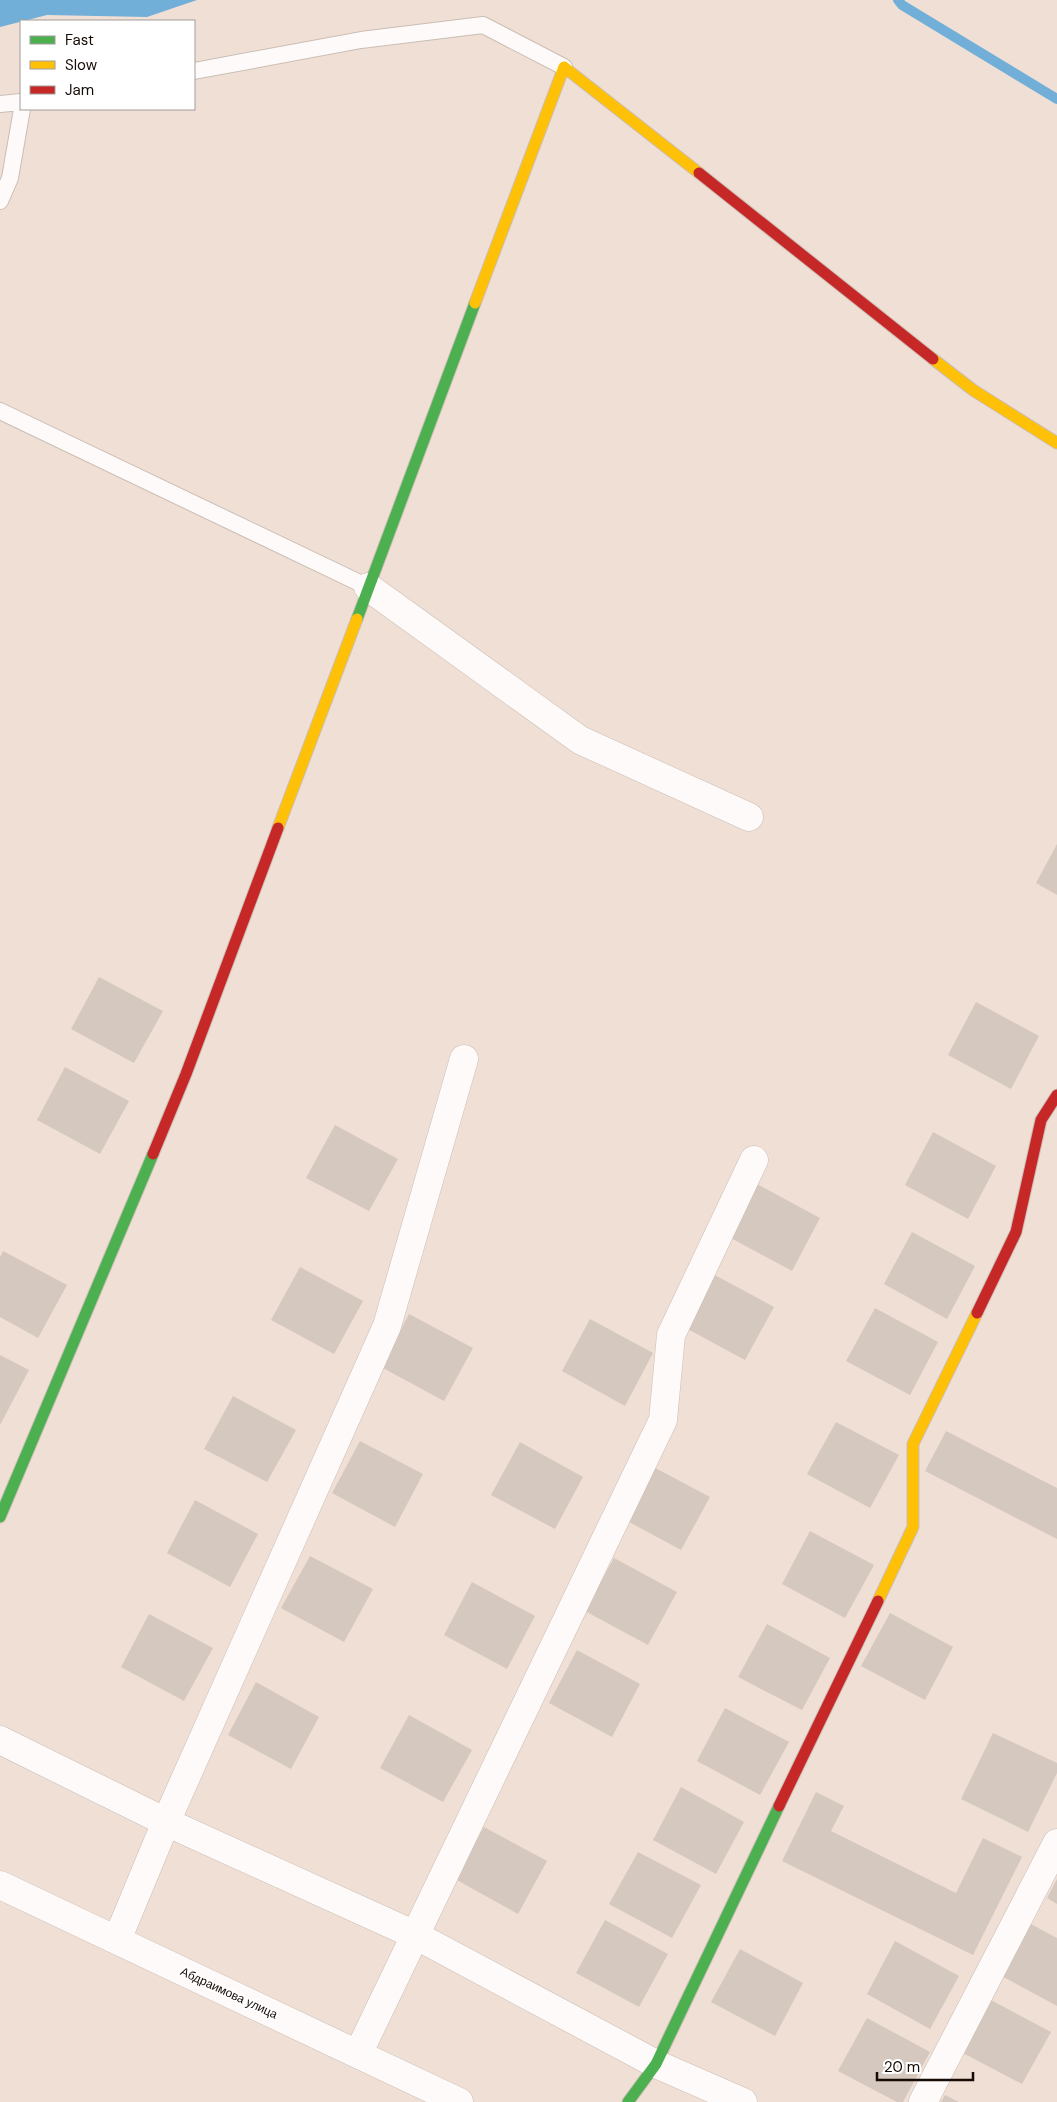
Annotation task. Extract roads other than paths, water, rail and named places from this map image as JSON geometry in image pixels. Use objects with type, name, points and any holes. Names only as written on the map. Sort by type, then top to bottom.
[{"type":"street","points":[[0,1517],[186,1074],[564,68],[974,390],[1057,443]]},
{"type":"street","points":[[368,587],[580,740],[749,817]]},
{"type":"street","points":[[117,1940],[166,1822],[387,1326],[464,1059]]},
{"type":"street","points":[[628,2102],[656,2064],[913,1527],[913,1444],[1016,1232],[1041,1120],[1057,1095]]},
{"type":"street","points":[[358,2054],[663,1420],[671,1334],[754,1160]]},
{"type":"street","points":[[0,1740],[166,1822],[415,1935],[656,2064],[743,2102]]},
{"type":"street","points":[[923,2102],[1057,1842]]},
{"type":"street","name":"Абдраимова улица","points":[[0,1884],[459,2102]]},
{"type":"lane","points":[[195,71],[361,40],[483,25],[564,68]]},
{"type":"lane","points":[[0,104],[20,102]]},
{"type":"lane","points":[[0,200],[10,178],[22,110]]},
{"type":"lane","points":[[0,411],[368,587]]},
{"type":"water","points":[[0,0],[197,0],[147,17],[47,15],[20,20],[20,22],[0,27]]},
{"type":"waterway","points":[[898,0],[902,5],[1057,99]]}]
